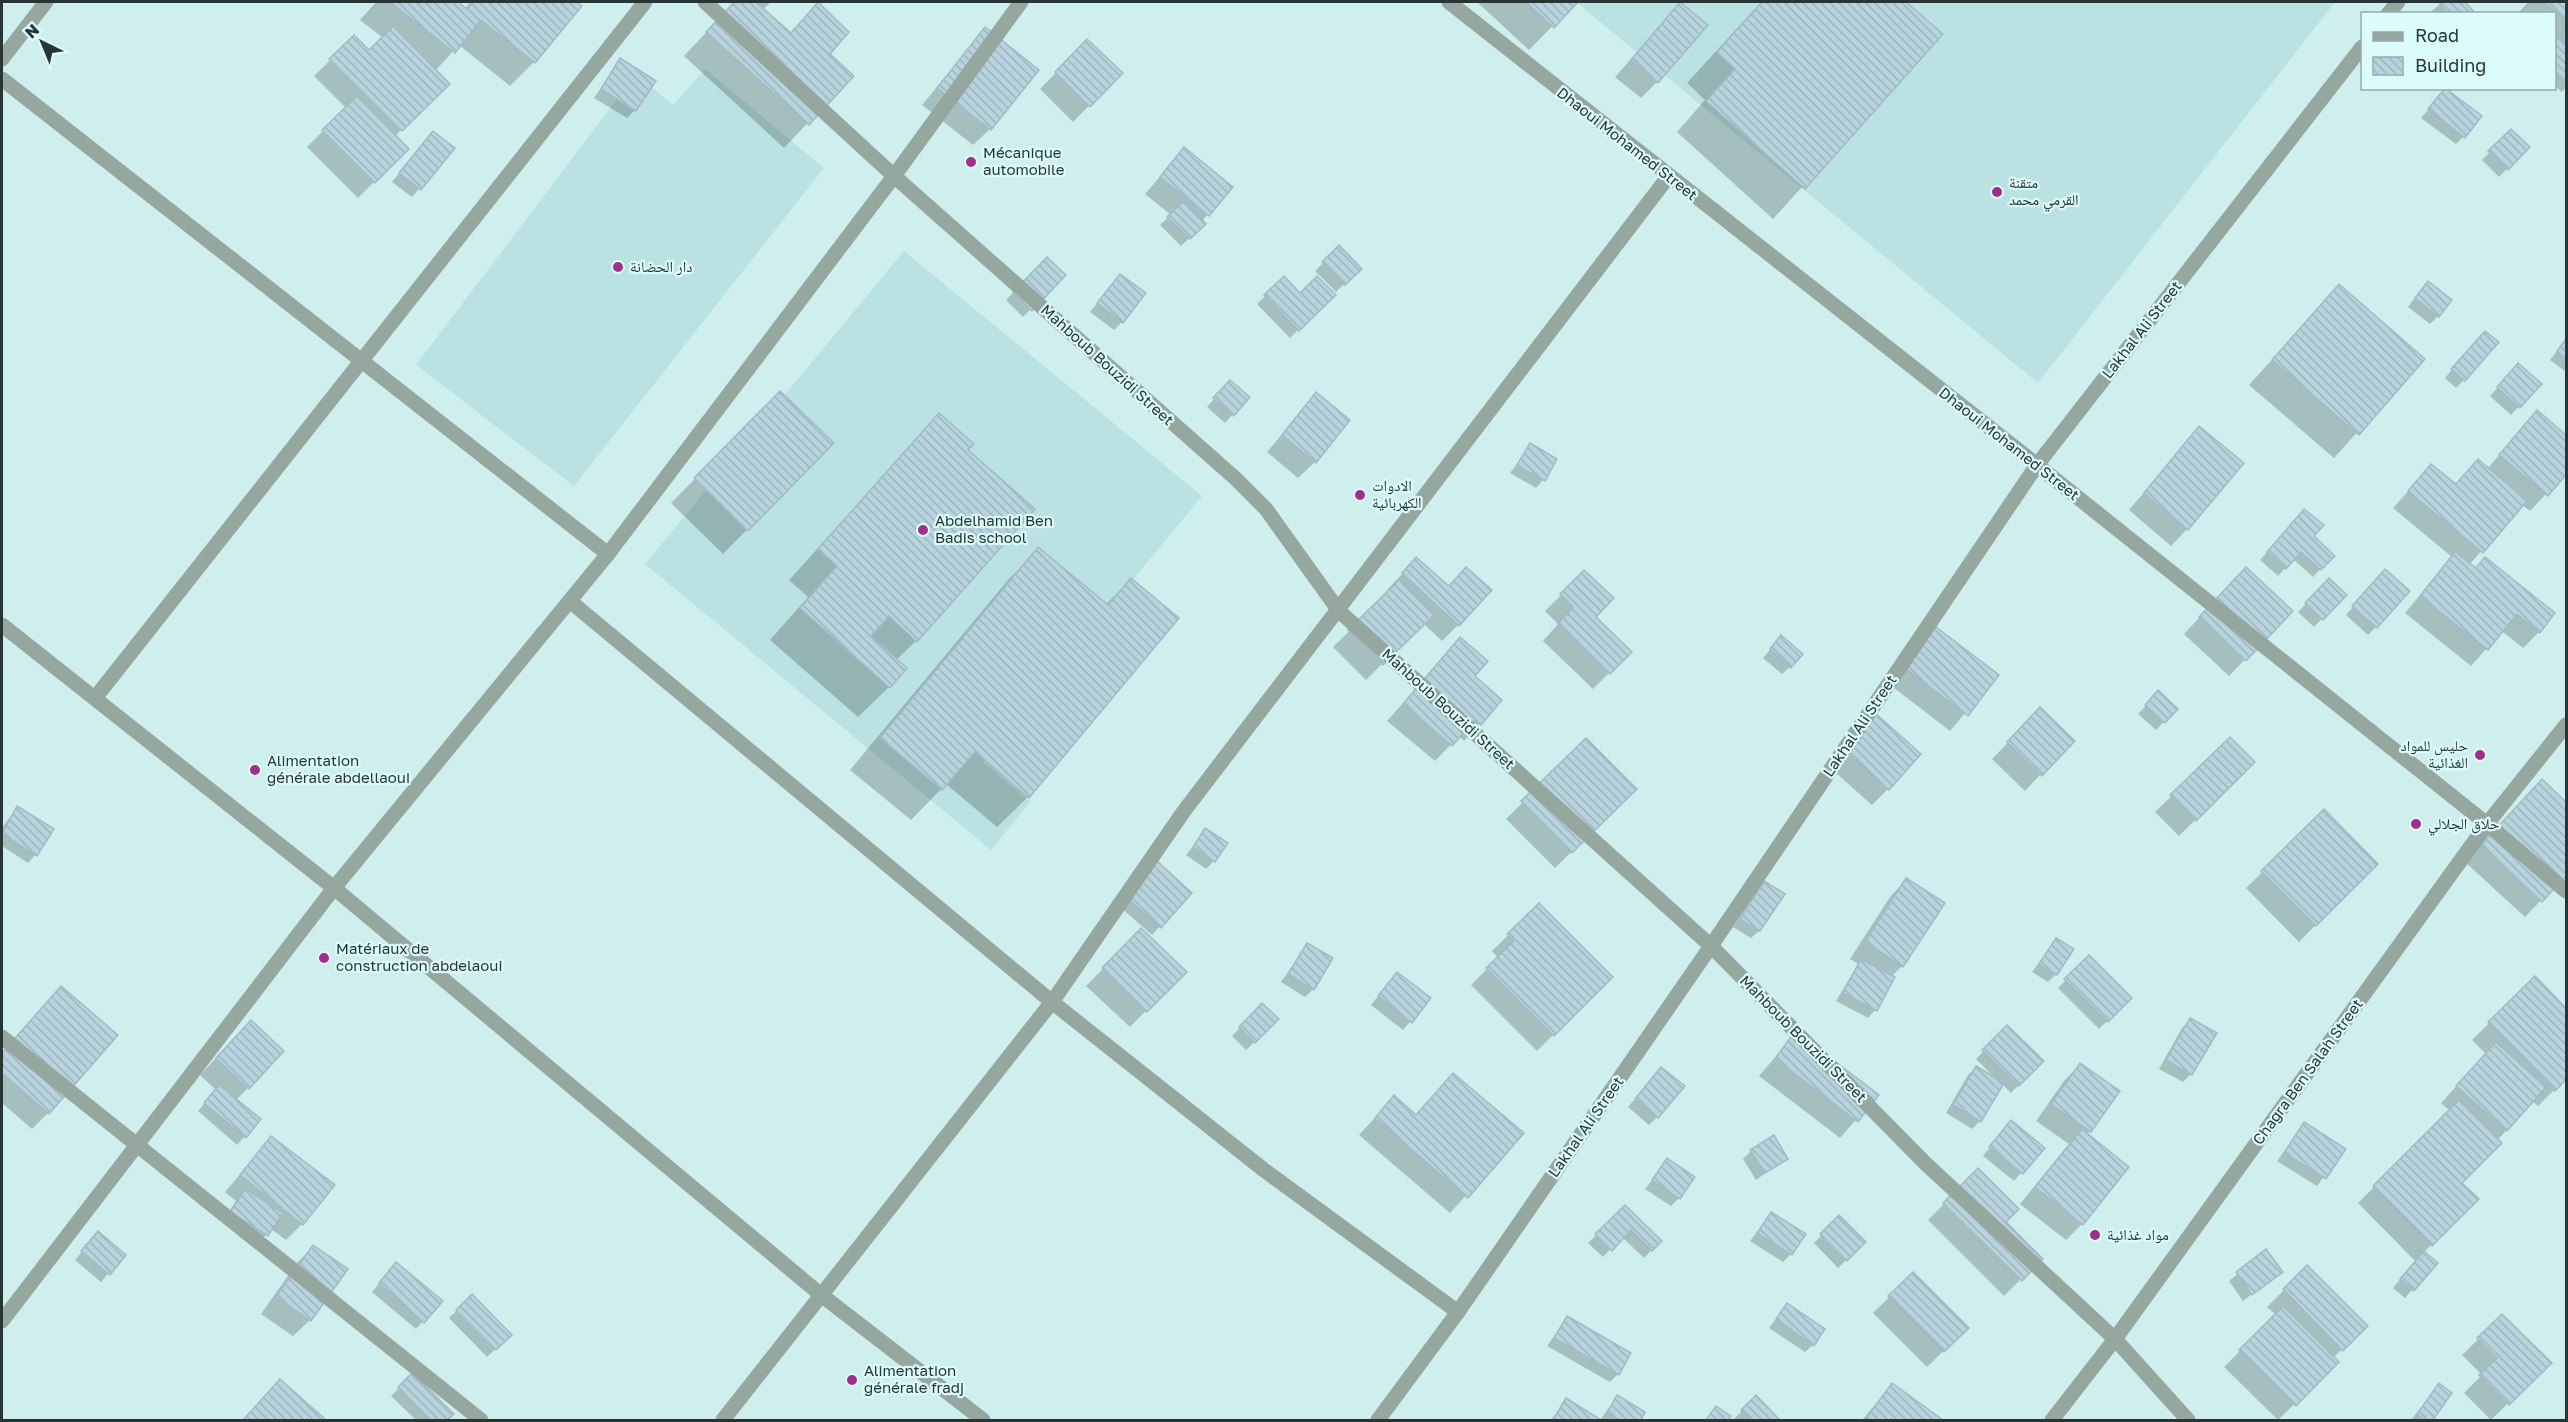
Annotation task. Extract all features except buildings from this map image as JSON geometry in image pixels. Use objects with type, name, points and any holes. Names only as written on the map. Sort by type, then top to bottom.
[{"type":"street","points":[[2,59],[46,2]]},
{"type":"street","points":[[95,698],[645,2]]},
{"type":"street","name":"Mahboub Bouzidi Street","points":[[705,2],[894,176],[1266,509],[1339,611],[1711,946],[1925,1163],[2115,1339],[2188,1420]]},
{"type":"street","points":[[2,1320],[334,888],[571,602],[894,176],[1021,2]]},
{"type":"street","name":"Dhaoui Mohamed Street","points":[[1449,2],[1668,177],[2037,465],[2487,824],[2566,891]]},
{"type":"street","name":"Lakhal Ali Street","points":[[1378,1420],[1458,1312],[1711,946],[2037,465],[2361,48]]},
{"type":"street","points":[[2,79],[608,554]]},
{"type":"street","points":[[723,1420],[820,1293],[1052,1002],[1184,811],[1339,611],[1668,177]]},
{"type":"street","points":[[571,602],[1052,1002],[1264,1170],[1458,1312]]},
{"type":"street","points":[[2,625],[334,888],[820,1293],[982,1420]]},
{"type":"street","name":"Chagra Ben Salah Street","points":[[2052,1420],[2115,1339],[2487,824],[2566,725]]},
{"type":"street","points":[[2,1036],[481,1420]]},
{"type":"shaded area","name":"متقنة القرمي محمد","points":[[1576,2],[2335,2],[2038,383]]},
{"type":"shaded area","name":"دار الحضانة","points":[[705,69],[824,168],[574,486],[416,365],[636,74],[673,105]]},
{"type":"shaded area","name":"Abdelhamid Ben Badis school","points":[[904,251],[1202,496],[983,762],[1030,802],[991,850],[645,564]]},
{"type":"place","name":"Mécanique automobile","points":[[971,162]]},
{"type":"place","name":"متقنة القرمي محمد","points":[[1997,192]]},
{"type":"place","name":"دار الحضانة","points":[[618,267]]},
{"type":"place","name":"الادوات الكهربائية","points":[[1360,495]]},
{"type":"place","name":"Abdelhamid Ben Badis school","points":[[923,530]]},
{"type":"place","name":"حليس للمواد الغذائية","points":[[2480,755]]},
{"type":"place","name":"Alimentation générale abdellaoui","points":[[255,770]]},
{"type":"place","name":"حلاق الجلالي","points":[[2416,824]]},
{"type":"place","name":"Matériaux de construction abdelaoui","points":[[324,958]]},
{"type":"place","name":"مواد غذائية","points":[[2095,1235]]},
{"type":"place","name":"Alimentation générale fradj","points":[[852,1380]]}]
